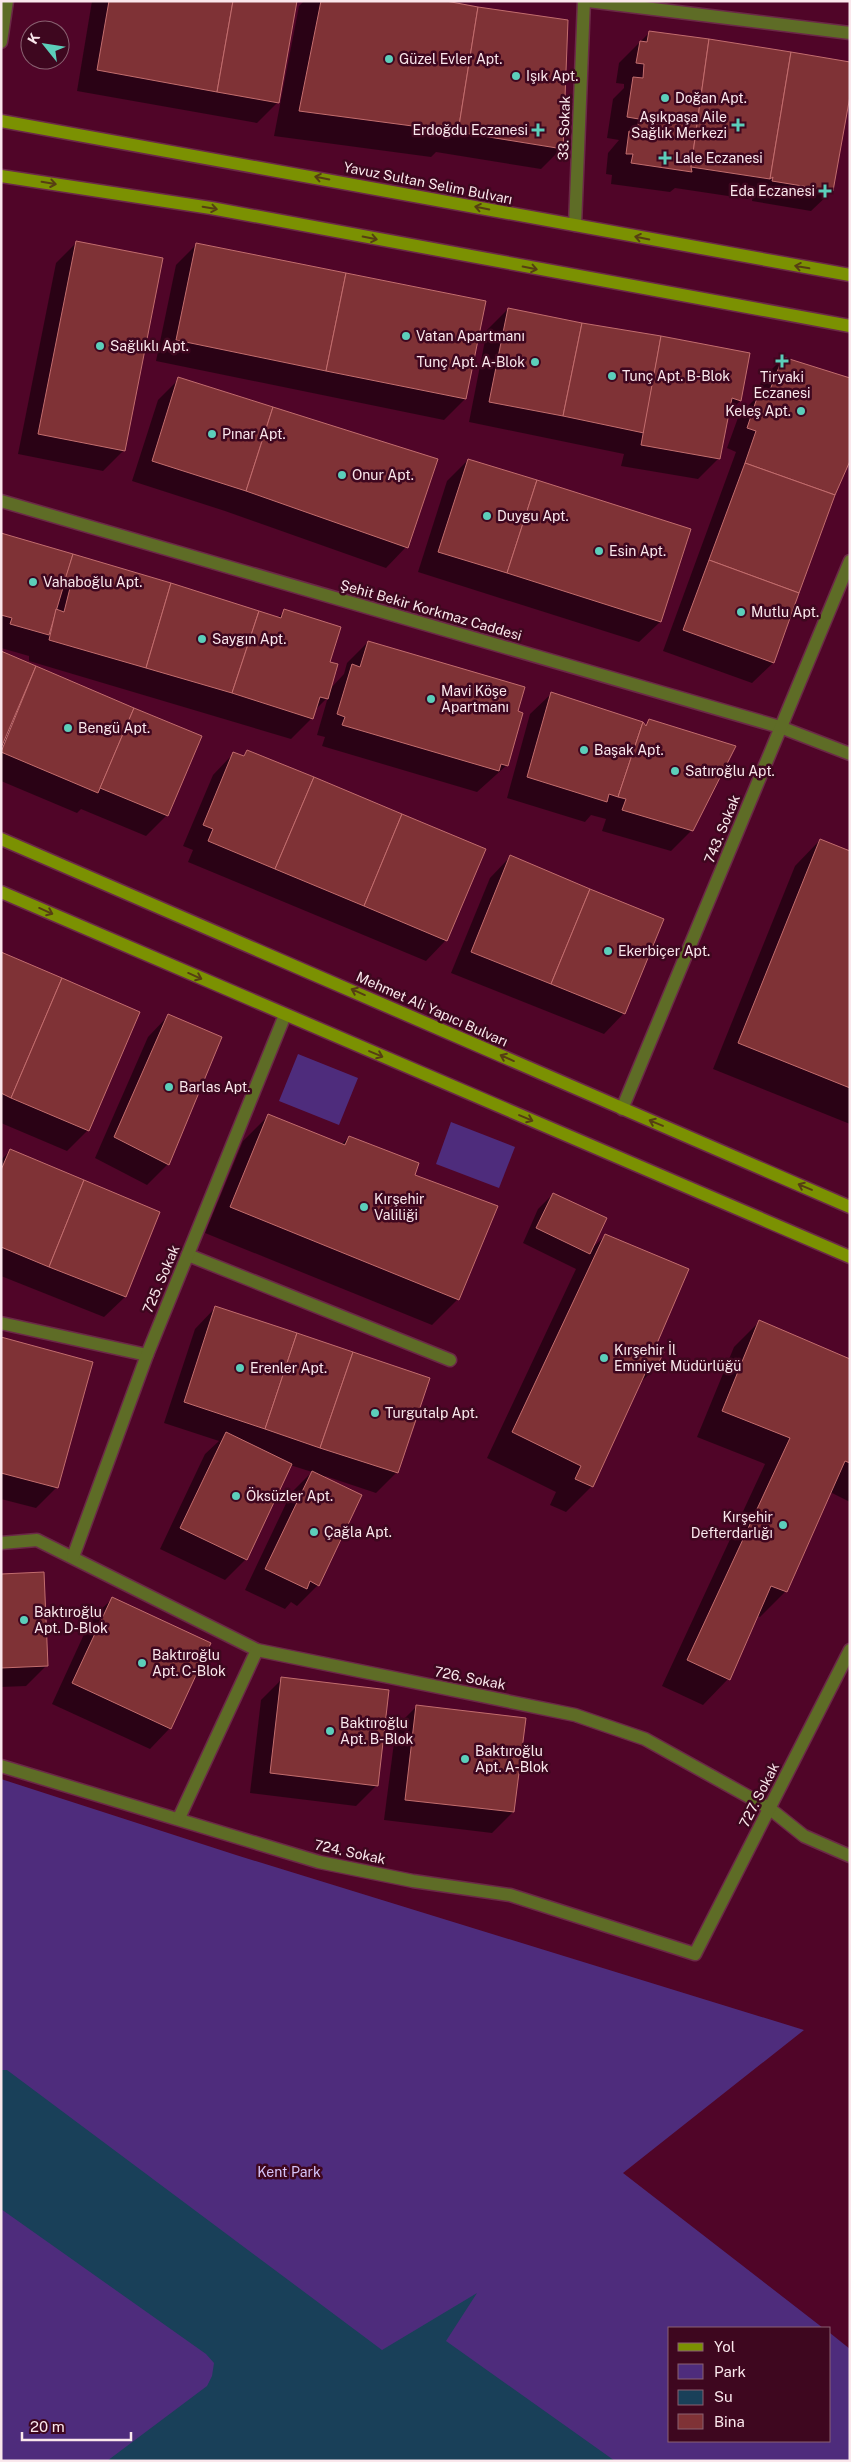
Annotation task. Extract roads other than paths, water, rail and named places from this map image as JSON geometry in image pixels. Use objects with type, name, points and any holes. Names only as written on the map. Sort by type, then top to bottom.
[{"type":"main road","name":"Yavuz Sultan Selim Bulvarı","points":[[1,121],[850,275]]},
{"type":"main road","points":[[1,176],[211,208],[850,326]]},
{"type":"main road","name":"Mehmet Ali Yapıcı Bulvarı","points":[[1,839],[294,964],[622,1109],[850,1207]]},
{"type":"main road","points":[[1,892],[850,1258]]},
{"type":"street","points":[[1,42],[8,1]]},
{"type":"street","name":"33. Sokak","points":[[575,225],[584,1]]},
{"type":"street","points":[[588,1],[850,33]]},
{"type":"street","name":"Şehit Bekir Korkmaz Caddesi","points":[[1,501],[780,727],[850,754]]},
{"type":"street","name":"743. Sokak","points":[[622,1109],[850,560]]},
{"type":"street","name":"725. Sokak","points":[[73,1557],[147,1355],[284,1015]]},
{"type":"street","points":[[188,1255],[450,1360]]},
{"type":"street","points":[[1,1323],[147,1355]]},
{"type":"street","name":"726. Sokak","points":[[1,1543],[37,1540],[257,1650],[575,1715],[644,1740],[769,1808],[804,1836],[850,1856]]},
{"type":"street","points":[[179,1818],[257,1650]]},
{"type":"street","name":"727. Sokak","points":[[695,1954],[850,1650]]},
{"type":"street","name":"724. Sokak","points":[[1,1766],[179,1818],[319,1862],[414,1881],[510,1894],[695,1954]]},
{"type":"water","points":[[1,2070],[7,2070],[382,2350],[477,2293],[446,2341],[615,2461],[107,2461],[207,2386],[212,2376],[214,2363],[206,2354],[1,2209]]},
{"type":"place","name":"Güzel Evler Apt.","points":[[389,59]]},
{"type":"place","name":"Işık Apt.","points":[[516,76]]},
{"type":"place","name":"Doğan Apt.","points":[[665,98]]},
{"type":"place","name":"Aşıkpaşa Aile Sağlık Merkezi","points":[[738,125]]},
{"type":"place","name":"Erdoğdu Eczanesi","points":[[538,130]]},
{"type":"place","name":"Lale Eczanesi","points":[[665,158]]},
{"type":"place","name":"Eda Eczanesi","points":[[825,191]]},
{"type":"place","name":"Vatan Apartmanı","points":[[406,336]]},
{"type":"place","name":"Sağlıklı Apt.","points":[[100,346]]},
{"type":"place","name":"Tiryaki Eczanesi","points":[[782,361]]},
{"type":"place","name":"Tunç Apt. A-Blok","points":[[535,362]]},
{"type":"place","name":"Tunç Apt. B-Blok","points":[[612,376]]},
{"type":"place","name":"Keleş Apt.","points":[[801,411]]},
{"type":"place","name":"Pınar Apt.","points":[[212,434]]},
{"type":"place","name":"Onur Apt.","points":[[342,475]]},
{"type":"place","name":"Duygu Apt.","points":[[487,516]]},
{"type":"place","name":"Esin Apt.","points":[[599,551]]},
{"type":"place","name":"Vahaboğlu Apt.","points":[[33,582]]},
{"type":"place","name":"Mutlu Apt.","points":[[741,612]]},
{"type":"place","name":"Saygın Apt.","points":[[202,639]]},
{"type":"place","name":"Mavi Köşe Apartmanı","points":[[431,699]]},
{"type":"place","name":"Bengü Apt.","points":[[68,728]]},
{"type":"place","name":"Başak Apt.","points":[[584,750]]},
{"type":"place","name":"Satıroğlu Apt.","points":[[675,771]]},
{"type":"place","name":"Ekerbiçer Apt.","points":[[608,951]]},
{"type":"place","name":"Barlas Apt.","points":[[169,1087]]},
{"type":"place","name":"Kırşehir Valiliği","points":[[364,1207]]},
{"type":"place","name":"Kırşehir İl Emniyet Müdürlüğü","points":[[604,1358]]},
{"type":"place","name":"Erenler Apt.","points":[[240,1368]]},
{"type":"place","name":"Turgutalp Apt.","points":[[375,1413]]},
{"type":"place","name":"Öksüzler Apt.","points":[[236,1496]]},
{"type":"place","name":"Kırşehir Defterdarlığı","points":[[783,1525]]},
{"type":"place","name":"Çağla Apt.","points":[[314,1532]]},
{"type":"place","name":"Baktıroğlu Apt. D-Blok","points":[[24,1620]]},
{"type":"place","name":"Baktıroğlu Apt. C-Blok","points":[[142,1663]]},
{"type":"place","name":"Baktıroğlu Apt. B-Blok","points":[[330,1731]]},
{"type":"place","name":"Baktıroğlu Apt. A-Blok","points":[[465,1759]]},
{"type":"park label","name":"Kent Park","points":[[289,2172]]}]
